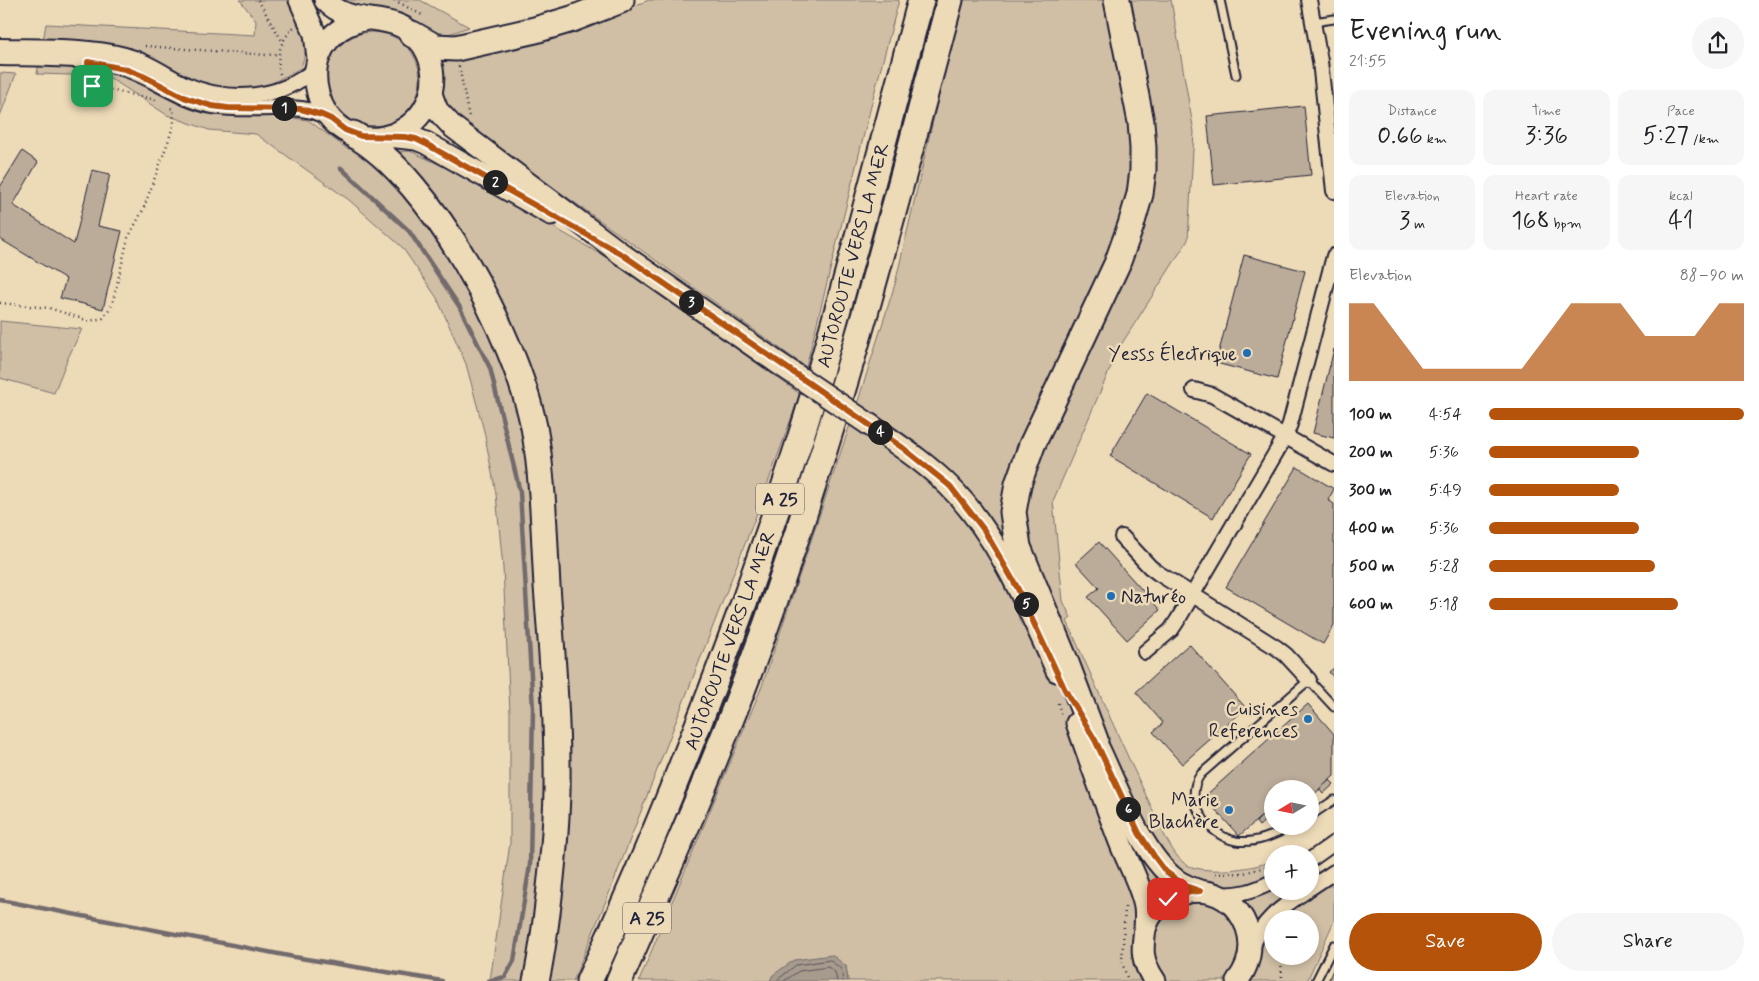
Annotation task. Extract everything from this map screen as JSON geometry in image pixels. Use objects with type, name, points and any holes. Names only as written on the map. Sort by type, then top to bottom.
[{"type":"highway","points":[[420,26],[435,48],[456,48],[535,30],[572,19],[621,0]]},
{"type":"highway","name":"AUTOROUTE VERS LA MER","points":[[589,981],[678,776],[725,655],[782,492],[832,330],[921,0]]},
{"type":"highway","name":"A 25","points":[[619,981],[730,721],[771,612],[862,326],[950,0]]},
{"type":"highway","points":[[1095,740],[1064,658],[1018,547],[1014,512],[1018,484],[1032,445],[1116,264],[1131,225],[1140,194],[1143,162],[1141,122],[1117,0]]},
{"type":"highway","points":[[353,134],[374,147],[396,168],[421,196],[457,248],[505,340],[534,426],[541,500],[557,752],[556,833],[536,981]]},
{"type":"main road","points":[[300,0],[315,34],[317,63],[315,87],[317,96],[320,104],[337,125],[353,134],[370,138],[388,136],[416,139],[428,144],[623,255]]},
{"type":"main road","points":[[325,0],[337,10],[348,15],[387,20],[396,24],[420,26],[433,76],[431,94],[424,110],[412,124],[388,136]]},
{"type":"main road","points":[[317,63],[322,50],[334,35],[350,24],[368,19]]},
{"type":"main road","points":[[431,94],[437,110],[453,127],[623,255],[870,425],[927,467],[950,486],[968,508],[984,530],[1004,564],[1050,655],[1065,690],[1143,900],[1145,910],[1142,944],[1144,958],[1148,970],[1155,981]]},
{"type":"main road","points":[[1065,690],[1095,740],[1139,833],[1166,872],[1185,886],[1207,886],[1230,903],[1241,915],[1250,938],[1250,954],[1245,970],[1238,981]]},
{"type":"main road","points":[[1144,931],[1153,914],[1168,899],[1207,886]]},
{"type":"street","points":[[1309,0],[1320,61],[1334,191]]},
{"type":"street","points":[[0,46],[85,49],[125,55],[144,62],[187,84],[214,94],[228,96],[253,96],[274,91],[301,79],[317,63]]},
{"type":"street","points":[[0,58],[88,62],[125,69],[186,98],[212,106],[301,109],[331,119]]},
{"type":"street","points":[[1145,652],[1171,630],[1285,437],[1293,414],[1334,256]]},
{"type":"street","points":[[1194,390],[1212,394],[1334,464]]},
{"type":"street","points":[[1122,538],[1150,567],[1277,648],[1309,680]]},
{"type":"street","points":[[1319,854],[1334,844]]},
{"type":"street","points":[[1319,882],[1334,872]]},
{"type":"street","points":[[1207,886],[1237,895],[1248,893],[1264,886]]},
{"type":"street","points":[[1250,954],[1255,937],[1266,921],[1294,900]]},
{"type":"lane","points":[[1220,0],[1236,75]]},
{"type":"lane","points":[[1313,22],[1334,19]]},
{"type":"lane","points":[[1271,835],[1250,841],[1230,838],[1211,826],[1200,814],[1193,796],[1196,781],[1201,774],[1309,680],[1334,707]]},
{"type":"lane","points":[[1319,810],[1334,800]]},
{"type":"lane","points":[[1316,981],[1334,945]]},
{"type":"path","points":[[125,55],[129,45],[267,55],[278,54],[282,41],[258,0]]},
{"type":"path","points":[[394,0],[420,26]]},
{"type":"path","points":[[456,48],[470,123]]},
{"type":"path","points":[[88,62],[89,81],[92,86],[157,100]]},
{"type":"path","points":[[0,303],[49,308],[89,322],[103,318],[112,306],[128,238],[143,210],[174,123],[173,109],[165,105]]},
{"type":"path","points":[[1207,886],[1264,867]]},
{"type":"path","points":[[1281,965],[1282,981]]},
{"type":"shaded area","points":[[240,0],[420,0],[469,27],[437,38],[336,2],[304,24],[308,43],[301,68],[272,83],[270,115],[308,120],[346,148],[370,153],[410,151],[462,175],[630,271],[800,394],[757,513],[610,891],[573,981],[490,981],[510,843],[510,713],[503,568],[496,494],[484,431],[466,364],[437,298],[402,247],[349,200],[256,134],[209,130],[167,115],[107,76],[37,74],[46,24],[255,35],[256,21]]},
{"type":"shaded area","points":[[649,0],[899,0],[806,367],[461,122],[445,107],[441,59],[571,30]]},
{"type":"shaded area","points":[[964,0],[1171,0],[1194,132],[1188,240],[1119,348],[1053,501],[1063,601],[1071,618],[1067,621],[1118,735],[1170,846],[1181,860],[1187,865],[1206,870],[1230,870],[1264,864],[1264,900],[1319,900],[1319,873],[1334,889],[1334,921],[1319,954],[1319,910],[1264,910],[1264,965],[1314,965],[1307,981],[848,981],[846,966],[773,975],[770,981],[639,981],[762,686],[858,401],[895,284],[941,86]]},
{"type":"shaded area","points":[[373,32],[391,35],[406,46],[417,61],[420,79],[417,97],[406,112],[391,123],[373,126],[355,123],[340,112],[329,97],[326,79],[329,61],[340,46],[355,35]]},
{"type":"shaded area","points":[[0,73],[16,74],[0,116]]},
{"type":"shaded area","points":[[0,321],[82,329],[54,393],[0,378]]},
{"type":"water","points":[[832,955],[846,966],[848,981],[770,981],[773,975],[794,960]]},
{"type":"building","points":[[1304,106],[1311,175],[1214,185],[1207,116]]},
{"type":"building","points":[[22,151],[38,162],[13,205],[74,244],[92,170],[110,174],[98,226],[122,231],[103,309],[60,298],[66,279],[0,239],[0,187]]},
{"type":"building","points":[[1244,255],[1305,271],[1277,379],[1216,363]]},
{"type":"building","points":[[1334,349],[1334,438],[1313,433]]},
{"type":"building","points":[[1147,393],[1251,454],[1213,518],[1110,456]]},
{"type":"building","points":[[1297,467],[1334,489],[1328,500],[1334,504],[1334,625],[1323,644],[1226,587]]},
{"type":"building","points":[[1099,542],[1160,610],[1127,640],[1088,597],[1099,588],[1076,563]]},
{"type":"building","points":[[1189,644],[1246,708],[1182,764],[1153,732],[1163,723],[1136,692]]},
{"type":"building","points":[[1334,668],[1334,678],[1329,672]]},
{"type":"building","points":[[1308,704],[1334,734],[1334,776],[1319,790],[1319,780],[1264,780],[1264,814],[1239,836],[1204,797]]},
{"type":"building","points":[[1330,780],[1334,784],[1323,794],[1319,789]]},
{"type":"building","points":[[1264,814],[1264,821],[1259,826],[1256,822]]},
{"type":"building","points":[[1334,967],[1334,981],[1328,981]]},
{"type":"waterway","points":[[341,168],[409,231],[459,306],[490,368],[520,492],[533,709],[530,865],[514,961],[505,977],[488,981]]},
{"type":"waterway","points":[[0,900],[294,957],[442,981]]},
{"type":"place","name":"Yesss Électrique","points":[[1247,353]]},
{"type":"place","name":"Naturéo","points":[[1111,596]]},
{"type":"place","name":"Cuisines References","points":[[1308,719]]},
{"type":"place","name":"Marie Blachère","points":[[1229,810]]},
{"type":"route","points":[[92,86],[89,81],[88,62],[125,69],[198,103],[228,108],[301,109],[331,119],[337,125],[353,134],[370,138],[388,136],[416,139],[446,154],[623,255],[903,448],[950,486],[984,530],[1017,587],[1065,690],[1095,740],[1139,833],[1166,872],[1185,886],[1200,891],[1183,893],[1168,899]]}]
